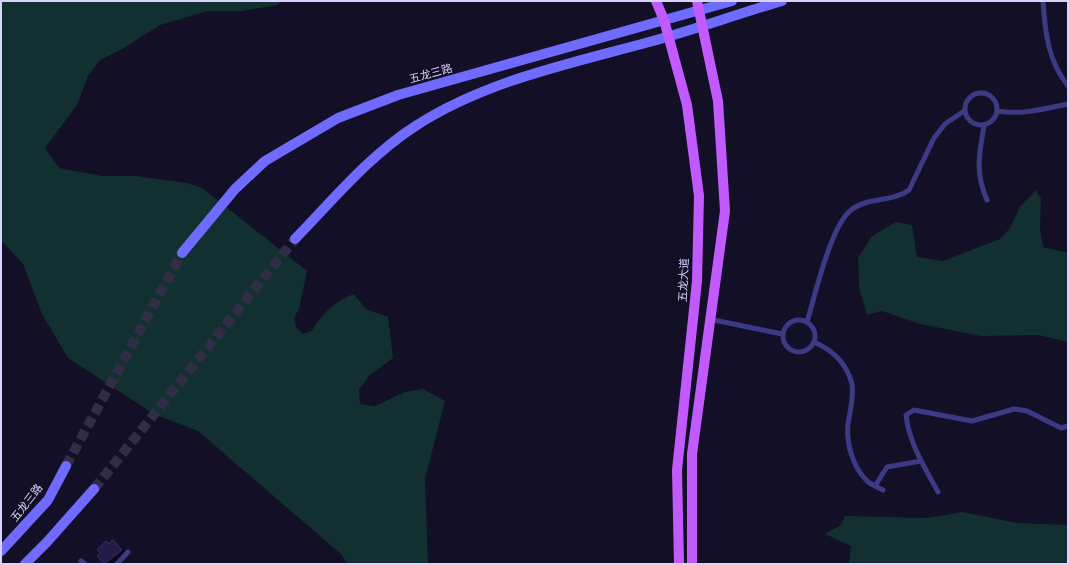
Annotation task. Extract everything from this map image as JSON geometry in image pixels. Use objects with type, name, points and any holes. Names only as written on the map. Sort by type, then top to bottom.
[{"type":"main road","name":"五龙大道","points":[[656,1],[669,36],[687,105],[699,196],[697,281],[677,470],[679,564]]},
{"type":"main road","name":"五龙三路","points":[[182,253],[235,190],[266,161],[338,118],[398,95],[664,20],[698,6],[732,1]]},
{"type":"main road","points":[[295,239],[374,158],[413,127],[462,99],[530,74],[669,36],[782,1]]},
{"type":"main road","points":[[692,564],[692,454],[709,319],[725,211],[718,101],[698,6]]},
{"type":"main road","name":"五龙三路","points":[[1,551],[48,500],[66,466]]},
{"type":"main road","points":[[24,564],[47,542],[94,489]]},
{"type":"lane","points":[[1043,1],[1045,29],[1051,56],[1060,76],[1068,86]]},
{"type":"lane","points":[[980,93],[986,94],[994,100],[997,111],[993,120],[984,126],[978,126],[969,121],[964,111],[964,106],[970,96],[980,93]]},
{"type":"lane","points":[[997,111],[1013,114],[1068,104]]},
{"type":"lane","points":[[807,322],[829,250],[840,224],[850,211],[870,201],[902,195],[910,190],[934,138],[946,124],[964,111]]},
{"type":"lane","points":[[984,126],[978,159],[980,185],[987,200]]},
{"type":"lane","points":[[709,319],[782,334]]},
{"type":"lane","points":[[802,320],[807,322],[814,331],[814,342],[808,350],[797,353],[788,348],[782,339],[782,334],[784,329],[791,321],[802,320]]},
{"type":"lane","points":[[814,342],[826,347],[841,361],[852,384],[848,437],[851,452],[858,470],[868,482],[883,490]]},
{"type":"lane","points":[[938,492],[921,461],[907,426],[906,415],[914,410],[972,421],[1014,409],[1027,411],[1061,428],[1068,426]]},
{"type":"lane","points":[[876,486],[887,466],[921,461]]},
{"type":"lane","points":[[117,564],[128,552]]},
{"type":"green space","points":[[1,1],[283,1],[277,5],[241,11],[208,11],[160,25],[124,48],[100,60],[88,76],[77,105],[45,148],[59,168],[102,176],[136,176],[187,183],[202,188],[307,271],[299,309],[294,318],[296,327],[303,334],[312,331],[325,313],[335,304],[354,294],[366,309],[388,317],[393,358],[369,376],[359,390],[360,404],[375,406],[405,392],[423,389],[445,401],[425,479],[428,564],[347,564],[341,554],[198,431],[154,414],[68,358],[42,314],[23,264],[1,240]]},
{"type":"green space","points":[[1036,190],[1041,199],[1040,229],[1043,247],[1068,253],[1068,342],[1038,335],[981,336],[920,324],[882,311],[867,315],[859,287],[858,258],[872,236],[896,222],[912,225],[917,257],[943,261],[1000,239],[1010,228],[1020,207]]},
{"type":"green space","points":[[962,512],[1017,523],[1068,525],[1068,564],[849,564],[851,546],[825,534],[841,525],[845,516],[927,518]]},
{"type":"building","points":[[113,540],[122,550],[104,564],[97,556],[100,553],[97,550],[106,541],[109,544]]},
{"type":"tunnel","points":[[94,489],[295,239]]},
{"type":"tunnel","points":[[66,466],[182,253]]}]
